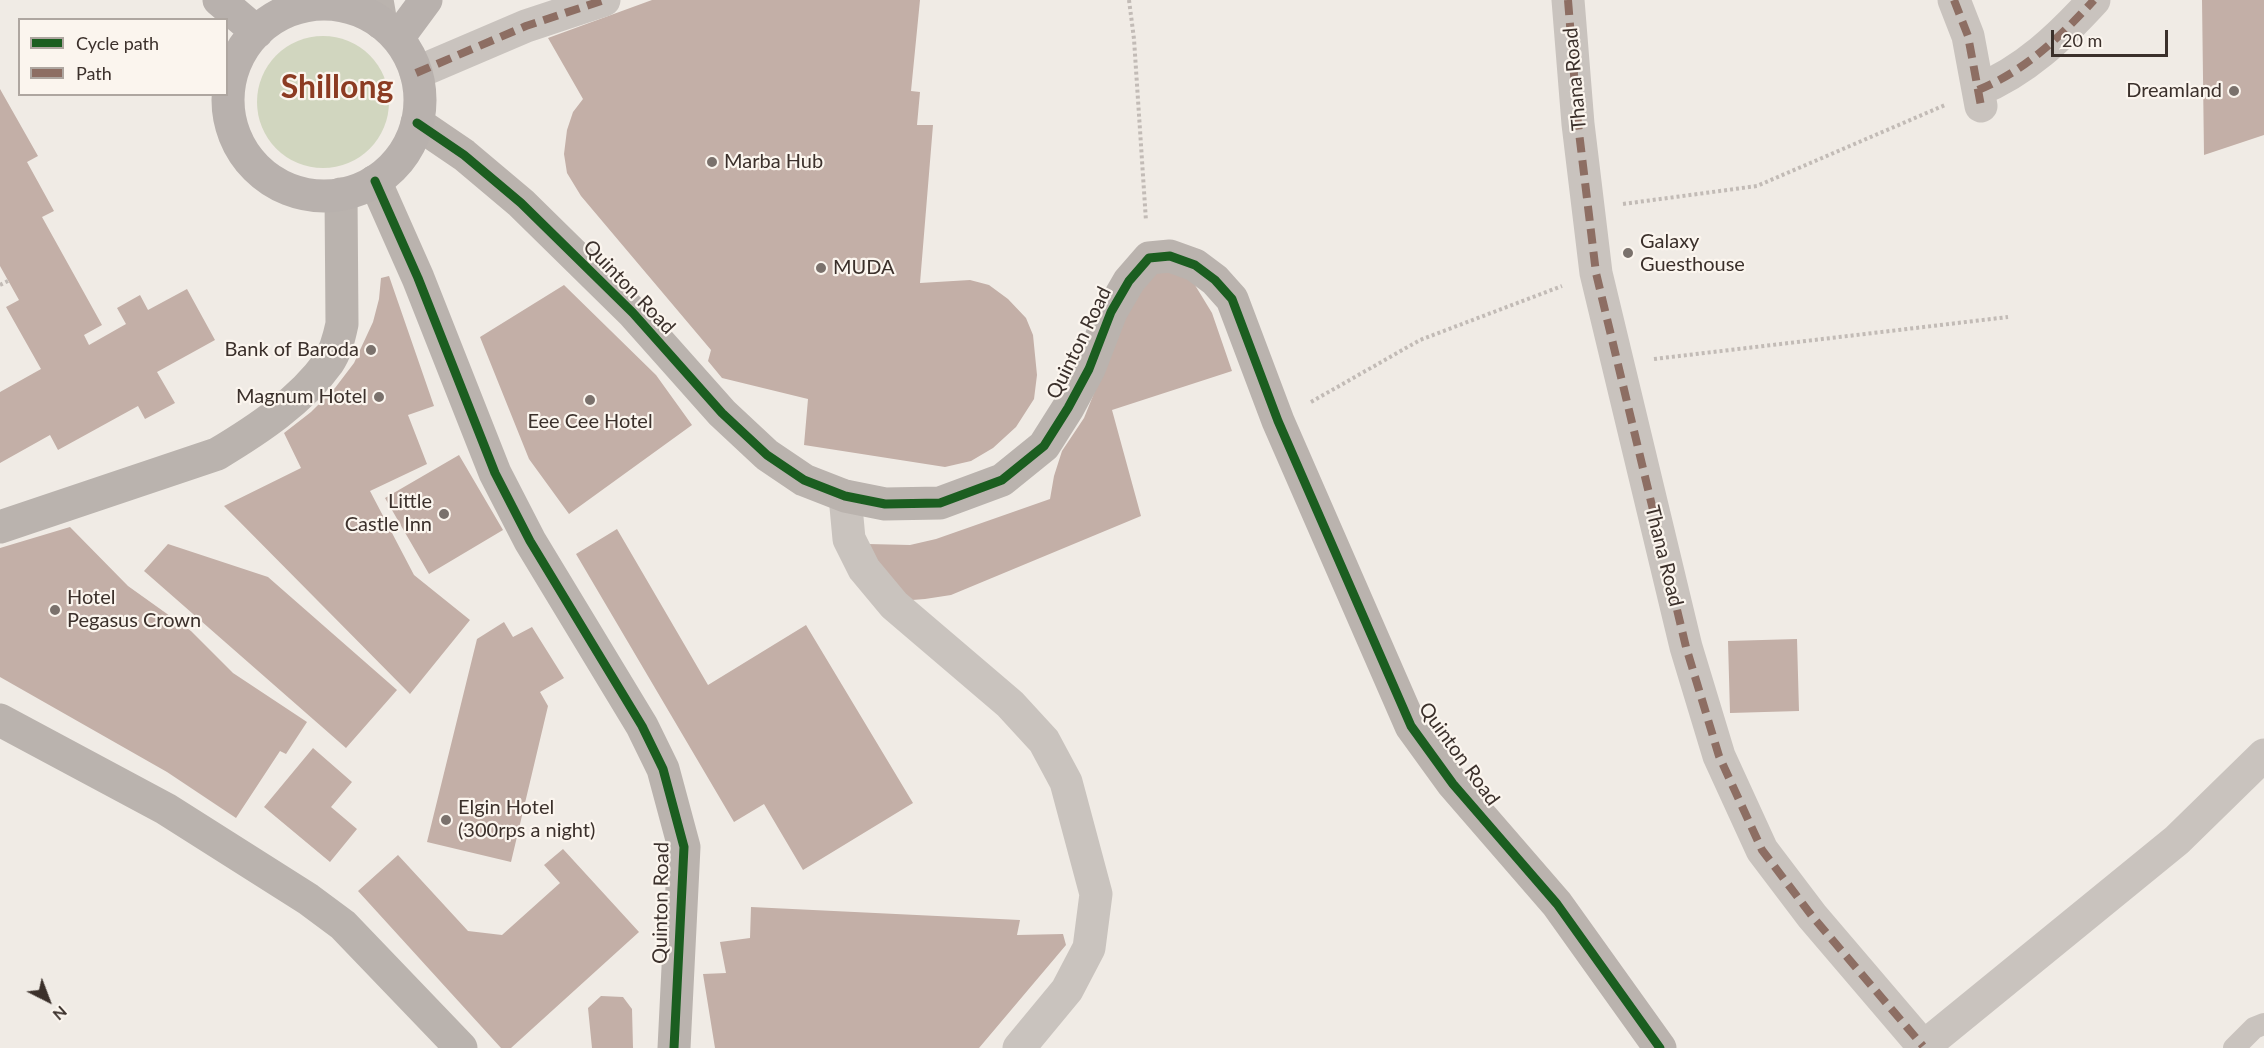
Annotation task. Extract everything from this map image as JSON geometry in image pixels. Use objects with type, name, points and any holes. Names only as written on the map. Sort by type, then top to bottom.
[{"type":"main road","points":[[219,0],[257,32]]},
{"type":"main road","points":[[385,20],[426,0]]},
{"type":"main road","points":[[329,2],[385,20],[416,73],[420,98],[417,123],[401,156],[375,181],[341,194],[313,195],[287,189],[264,176],[245,156],[232,132],[227,105],[230,78],[240,53],[257,32],[278,16],[304,6],[329,2]]},
{"type":"street","points":[[416,73],[526,26],[604,0]]},
{"type":"street","name":"Thana Road","points":[[1568,0],[1578,124],[1596,273],[1686,647],[1719,756],[1761,850],[1812,916],[1936,1043]]},
{"type":"street","points":[[1954,0],[1968,36],[1980,98]]},
{"type":"street","points":[[1980,98],[1998,82],[2031,61],[2073,23],[2094,0]]},
{"type":"street","name":"Quinton Road","points":[[417,123],[464,155],[521,203],[633,313],[722,413],[766,455],[804,480],[845,496],[885,504],[940,503],[1002,480],[1044,446],[1089,369],[1111,312],[1129,281],[1149,258],[1170,256],[1195,265],[1215,280],[1232,299],[1278,421],[1412,726],[1453,784],[1557,904],[1660,1048]]},
{"type":"street","name":"Quinton Road","points":[[375,181],[418,278],[495,472],[530,541],[642,726],[663,769],[684,847],[674,1048]]},
{"type":"street","points":[[0,527],[217,454],[240,440],[302,392],[329,362],[338,343],[342,324],[341,194]]},
{"type":"street","points":[[845,496],[849,538],[864,569],[894,605],[1010,704],[1044,741],[1066,782],[1096,894],[1089,948],[1066,990],[1019,1048]]},
{"type":"street","points":[[0,720],[166,809],[308,899],[343,925],[461,1048]]},
{"type":"street","points":[[1936,1043],[2177,840],[2264,755]]},
{"type":"lane","points":[[2234,1048],[2254,1028],[2264,1024]]},
{"type":"path","points":[[1129,0],[1134,39],[1149,258]]},
{"type":"path","points":[[1589,208],[1756,186],[1980,98]]},
{"type":"path","points":[[1278,421],[1420,340],[1596,273]]},
{"type":"path","points":[[0,285],[8,280]]},
{"type":"path","points":[[1618,364],[2008,317]]},
{"type":"green space","points":[[323,36],[348,41],[370,55],[384,77],[389,102],[384,127],[370,149],[348,163],[323,168],[298,163],[276,149],[262,127],[257,102],[262,77],[276,55],[298,41]]},
{"type":"building","points":[[652,0],[920,0],[911,91],[920,92],[917,125],[933,125],[920,283],[970,280],[989,285],[1008,299],[1026,318],[1033,335],[1037,375],[1034,399],[1016,427],[993,448],[971,461],[945,467],[804,445],[808,399],[722,378],[708,361],[711,350],[581,196],[567,173],[564,154],[567,130],[573,112],[583,99],[548,38]]},
{"type":"building","name":"Dreamland","points":[[2202,0],[2264,0],[2264,135],[2204,155]]},
{"type":"building","points":[[0,89],[38,156],[27,162],[54,211],[42,217],[102,325],[84,335],[89,345],[126,324],[117,308],[140,295],[148,310],[187,289],[215,340],[157,372],[175,403],[145,419],[138,406],[58,450],[50,435],[0,463],[0,392],[41,369],[6,307],[19,300],[0,266]]},
{"type":"building","points":[[1184,267],[1212,313],[1232,371],[1112,410],[1141,516],[951,595],[899,601],[868,544],[910,545],[936,539],[1050,499],[1062,451],[1084,418],[1127,312],[1125,302],[1160,269]]},
{"type":"building","points":[[389,276],[434,406],[408,415],[427,464],[370,491],[414,575],[470,620],[410,694],[224,506],[301,468],[284,433],[311,412],[335,388],[354,363],[373,322],[381,278]]},
{"type":"building","name":"Eee Cee Hotel","points":[[564,285],[656,375],[692,425],[569,514],[529,459],[480,337]]},
{"type":"building","name":"Little Castle Inn","points":[[459,455],[503,530],[429,574],[385,498]]},
{"type":"building","points":[[70,527],[128,586],[191,631],[233,673],[307,722],[286,754],[280,751],[236,818],[167,772],[0,677],[0,548]]},
{"type":"building","points":[[617,529],[708,685],[806,625],[913,803],[803,870],[764,804],[734,822],[576,554]]},
{"type":"building","points":[[168,544],[268,577],[397,690],[346,748],[144,571]]},
{"type":"building","points":[[504,622],[513,637],[532,627],[564,678],[540,692],[548,706],[511,862],[427,842],[477,639]]},
{"type":"building","points":[[1797,639],[1799,711],[1730,713],[1728,641]]},
{"type":"building","points":[[313,748],[352,782],[331,807],[357,829],[330,862],[264,807]]},
{"type":"building","points":[[563,849],[639,932],[511,1048],[501,1048],[358,891],[398,855],[468,931],[502,935],[560,883],[544,865]]},
{"type":"building","points":[[751,907],[1020,920],[1017,935],[1063,934],[1066,945],[979,1048],[715,1048],[703,974],[726,973],[720,942],[750,938]]},
{"type":"building","points":[[601,996],[623,997],[632,1009],[633,1048],[592,1048],[588,1008]]},
{"type":"marked path","points":[[416,73],[526,26],[604,0]]},
{"type":"marked path","points":[[1568,0],[1578,124],[1596,273],[1686,647],[1719,756],[1762,850],[1812,916],[1923,1046]]},
{"type":"marked path","points":[[1954,0],[1968,36],[1981,106]]},
{"type":"marked path","points":[[1978,90],[2011,73],[2041,52],[2094,0]]},
{"type":"cycle path","points":[[417,123],[464,155],[521,203],[633,313],[722,413],[767,455],[804,480],[845,496],[885,504],[940,503],[1002,480],[1044,446],[1089,369],[1111,312],[1129,281],[1149,258],[1170,256],[1195,265],[1215,280],[1232,299],[1278,421],[1411,726],[1453,784],[1557,904],[1660,1048]]},
{"type":"cycle path","points":[[375,181],[418,278],[495,473],[530,541],[642,726],[663,769],[684,847],[674,1048]]},
{"type":"place","name":"Dreamland","points":[[2234,91]]},
{"type":"place","name":"Marba Hub","points":[[712,162]]},
{"type":"place","name":"Galaxy Guesthouse","points":[[1628,253]]},
{"type":"place","name":"MUDA","points":[[821,268]]},
{"type":"place","name":"Bank of Baroda","points":[[371,350]]},
{"type":"place","name":"Magnum Hotel","points":[[379,397]]},
{"type":"place","name":"Eee Cee Hotel","points":[[590,400]]},
{"type":"place","name":"Little Castle Inn","points":[[444,514]]},
{"type":"place","name":"Hotel Pegasus Crown","points":[[55,610]]},
{"type":"place","name":"Elgin Hotel (300rps a night)","points":[[446,820]]},
{"type":"district","name":"Shillong","points":[[337,88]]}]
